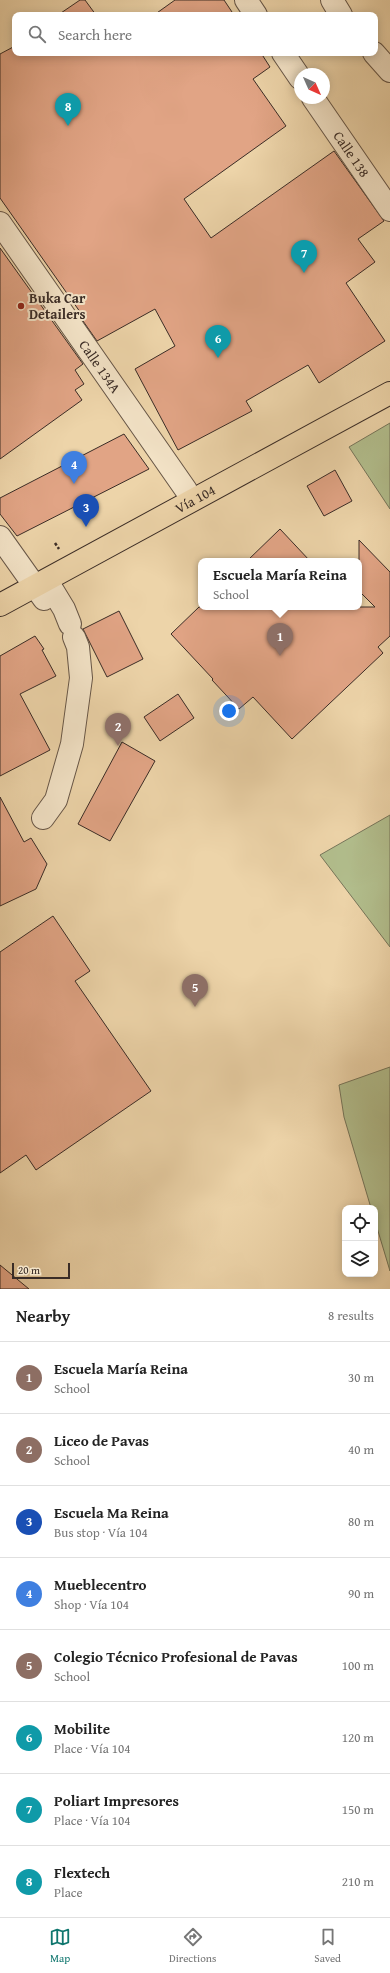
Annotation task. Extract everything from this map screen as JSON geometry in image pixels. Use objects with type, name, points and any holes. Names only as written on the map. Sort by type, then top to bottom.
[{"type":"main road","name":"Vía 104","points":[[0,605],[42,589],[390,393]]},
{"type":"lane","points":[[246,0],[254,12]]},
{"type":"lane","points":[[332,0],[339,12]]},
{"type":"lane","points":[[284,56],[294,70]]},
{"type":"lane","points":[[377,56],[390,71]]},
{"type":"lane","name":"Calle 138","points":[[317,104],[390,210]]},
{"type":"lane","name":"Calle 134A","points":[[0,223],[186,490]]},
{"type":"lane","points":[[0,537],[42,589],[64,609],[78,647],[81,678],[72,744],[56,800],[43,818]]},
{"type":"green space","points":[[390,423],[390,509],[349,447]]},
{"type":"green space","points":[[390,815],[390,947],[320,855]]},
{"type":"green space","points":[[390,1067],[390,1271],[378,1231],[378,1205],[370,1205],[344,1117],[339,1085]]},
{"type":"building","points":[[80,0],[85,0],[94,12],[62,12]]},
{"type":"building","points":[[175,0],[224,0],[232,12],[158,12]]},
{"type":"building","points":[[12,48],[12,56],[263,56],[270,67],[253,79],[286,126],[184,199],[211,238],[334,151],[384,221],[358,239],[375,262],[346,283],[385,341],[319,383],[308,365],[246,401],[252,411],[178,450],[135,369],[175,346],[155,309],[97,341],[83,321],[85,319],[0,198],[0,54]]},
{"type":"building","name":"Buka Car Detailers","points":[[0,248],[83,364],[75,370],[84,384],[75,390],[82,400],[0,459]]},
{"type":"building","points":[[124,434],[149,469],[17,536],[0,514],[0,498]]},
{"type":"building","points":[[335,470],[352,501],[324,516],[307,486]]},
{"type":"building","points":[[280,529],[307,558],[250,558]]},
{"type":"building","points":[[359,540],[390,572],[390,636],[378,647],[383,653],[292,739],[253,697],[239,709],[171,634],[198,608],[198,610],[362,610],[362,607],[375,607],[362,594],[362,558],[359,558]]},
{"type":"building","points":[[119,611],[143,659],[107,677],[83,629]]},
{"type":"building","points":[[35,636],[44,649],[42,650],[56,676],[20,694],[50,750],[0,776],[0,656]]},
{"type":"building","points":[[178,694],[194,718],[160,741],[144,717]]},
{"type":"building","points":[[122,742],[155,761],[110,841],[78,824]]},
{"type":"building","points":[[0,797],[24,842],[31,838],[47,864],[36,889],[0,906]]},
{"type":"building","points":[[53,916],[90,971],[75,981],[151,1091],[36,1170],[26,1155],[0,1173],[0,952]]},
{"type":"building","points":[[0,1265],[29,1289],[0,1289]]},
{"type":"place","name":"Flextech","points":[[68,126]]},
{"type":"place","name":"Poliart Impresores","points":[[304,273]]},
{"type":"place","name":"Buka Car Detailers","points":[[21,306]]},
{"type":"place","name":"Mobilite","points":[[218,358]]},
{"type":"place","name":"Mueblecentro","points":[[74,484]]},
{"type":"place","name":"Escuela Ma Reina","points":[[86,527]]},
{"type":"place","name":"Escuela María Reina","points":[[280,656]]},
{"type":"place","name":"Liceo de Pavas","points":[[118,746]]},
{"type":"place","name":"Colegio Técnico Profesional de Pavas","points":[[195,1007]]}]
